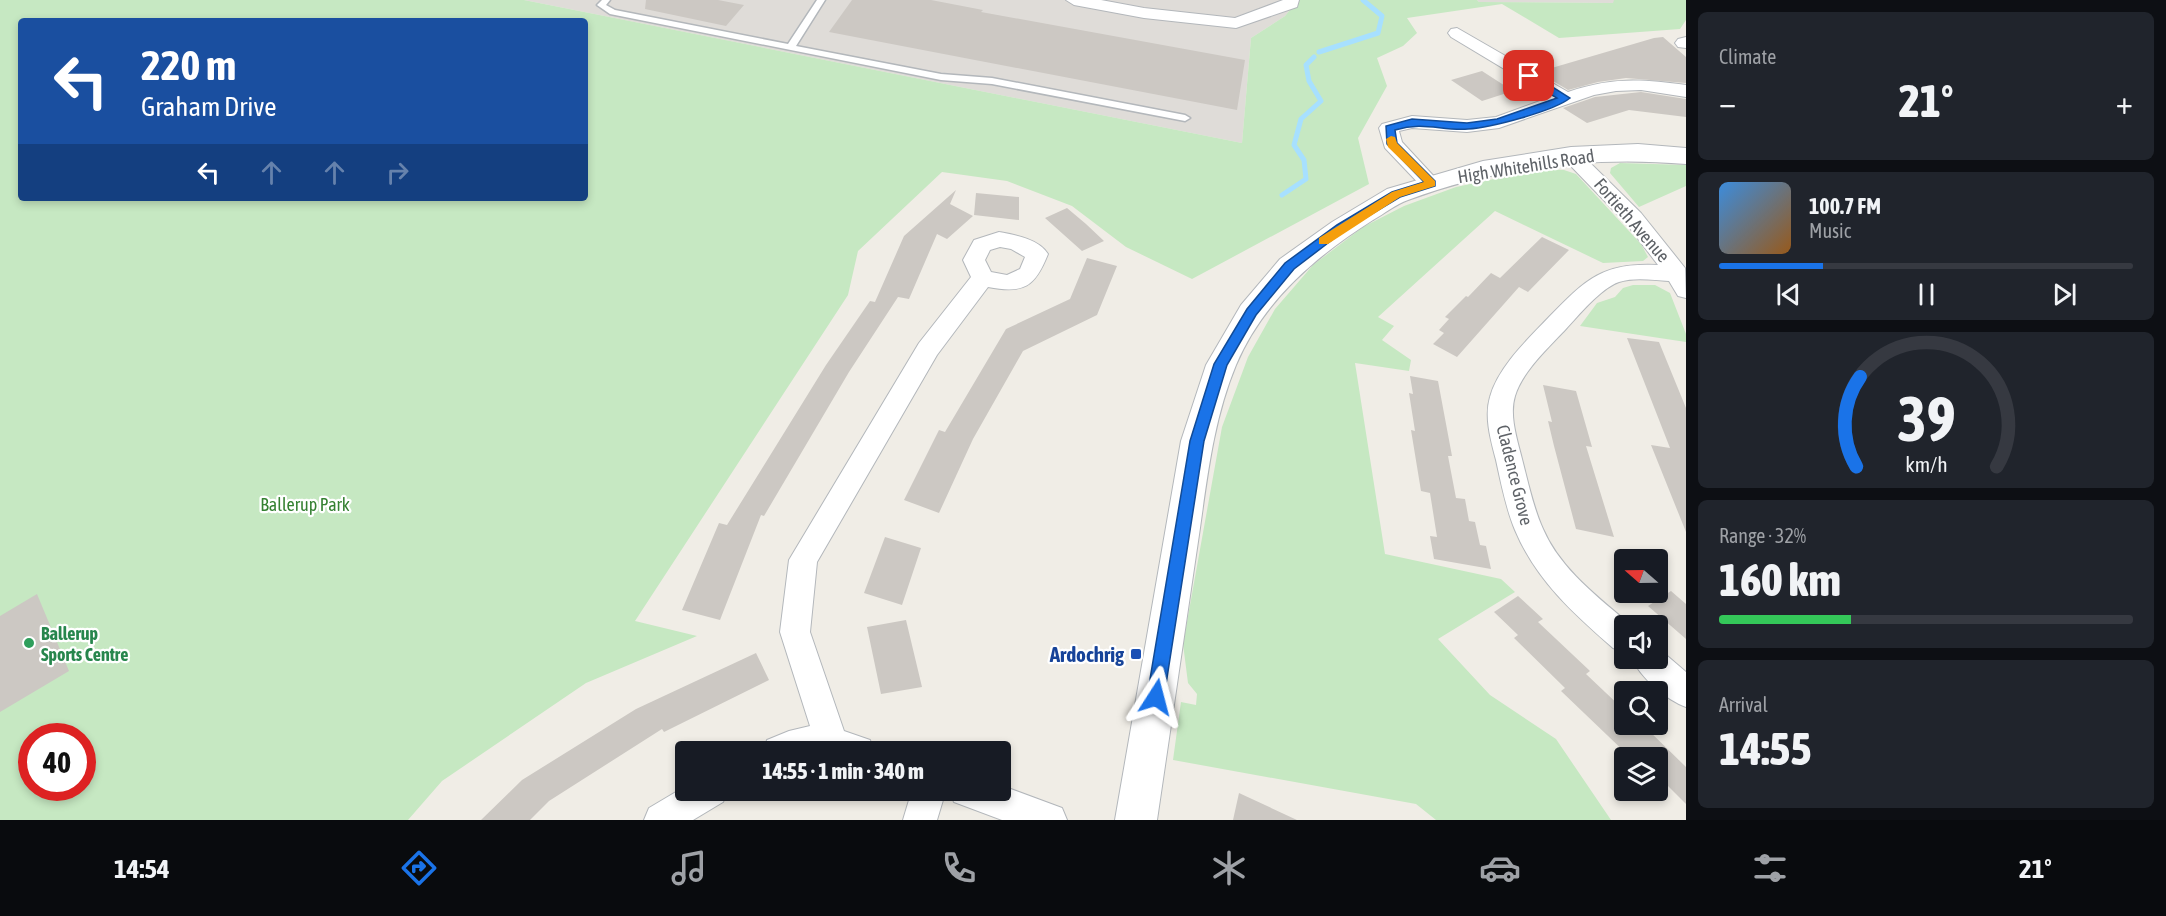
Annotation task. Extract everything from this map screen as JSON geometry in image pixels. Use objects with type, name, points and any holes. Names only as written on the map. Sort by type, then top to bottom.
[{"type":"street","points":[[1074,0],[1144,13],[1236,23],[1291,3],[1291,0]]},
{"type":"street","points":[[1457,33],[1565,98]]},
{"type":"street","points":[[1431,184],[1392,144],[1389,128],[1412,122],[1467,126],[1499,122],[1590,90],[1616,85],[1641,84],[1686,91]]},
{"type":"street","name":"High Whitehills Road","points":[[1136,820],[1197,441],[1221,364],[1251,312],[1290,266],[1341,228],[1396,195],[1484,169],[1571,155],[1638,152],[1686,156]]},
{"type":"street","name":"Fortieth Avenue","points":[[1571,155],[1624,206],[1682,282]]},
{"type":"street","name":"Cladence Grove","points":[[1614,629],[1556,576],[1534,545],[1527,528],[1501,418],[1502,395],[1512,377],[1538,346],[1594,287],[1606,278],[1635,272],[1682,282]]},
{"type":"street","points":[[842,741],[795,632],[803,561],[928,349],[983,278]]},
{"type":"street","points":[[1660,669],[1686,692]]},
{"type":"street","points":[[661,820],[693,801]]},
{"type":"street","points":[[920,820],[926,801]]},
{"type":"street","points":[[997,801],[1050,820]]},
{"type":"lane","points":[[606,0],[601,5],[613,12],[941,77],[992,81],[1185,118]]},
{"type":"lane","points":[[790,48],[821,0]]},
{"type":"shaded area","points":[[524,0],[1298,0],[1285,16],[1251,38],[1242,143]]},
{"type":"shaded area","points":[[1477,0],[1614,0],[1614,3],[1479,2]]},
{"type":"green space","name":"Ballerup Park","points":[[0,0],[524,0],[1242,143],[1251,38],[1285,16],[1298,0],[1613,3],[1614,0],[1686,0],[1686,20],[1680,29],[1559,38],[1502,4],[1407,18],[1417,33],[1403,46],[1377,58],[1387,86],[1358,138],[1369,184],[1192,279],[1126,247],[1072,206],[1007,181],[942,172],[858,251],[848,295],[635,621],[697,636],[586,683],[442,781],[408,820],[0,820]]},
{"type":"green space","points":[[1620,163],[1686,165],[1686,186],[1639,207],[1610,173],[1611,168]]},
{"type":"green space","points":[[1541,169],[1564,170],[1576,174],[1641,244],[1648,257],[1643,261],[1603,263],[1495,211],[1378,317],[1394,326],[1382,340],[1411,360],[1409,371],[1355,363],[1385,554],[1501,579],[1515,592],[1438,639],[1490,695],[1556,739],[1611,820],[1436,820],[1416,804],[1173,760],[1181,702],[1196,705],[1197,694],[1188,683],[1183,644],[1222,427],[1248,357],[1275,309],[1313,265],[1363,227],[1404,206],[1456,187]]},
{"type":"green space","points":[[1633,285],[1655,285],[1670,293],[1686,334],[1686,342],[1580,326],[1597,303],[1615,297],[1623,288]]},
{"type":"building","points":[[646,0],[718,0],[744,5],[726,26],[645,9]]},
{"type":"building","points":[[852,0],[931,0],[983,10],[981,12],[1245,60],[1237,110],[829,32]]},
{"type":"building","points":[[1663,37],[1686,57],[1686,83],[1626,78],[1568,90],[1538,72],[1654,38]]},
{"type":"building","points":[[1482,71],[1513,91],[1482,101],[1451,80]]},
{"type":"building","points":[[1641,92],[1686,99],[1686,117],[1629,110],[1587,123],[1563,108],[1595,97]]},
{"type":"building","points":[[956,190],[950,204],[973,216],[947,239],[937,234],[909,299],[898,297],[849,372],[764,516],[761,515],[720,620],[682,610],[719,523],[727,525],[826,365],[870,301],[875,302],[904,236]]},
{"type":"building","points":[[976,193],[1019,197],[1019,220],[974,215]]},
{"type":"building","points":[[1067,208],[1104,241],[1082,251],[1045,218]]},
{"type":"building","points":[[1542,237],[1569,250],[1528,292],[1519,287],[1457,357],[1433,344],[1444,333],[1439,330],[1449,319],[1445,317],[1466,296],[1468,297],[1491,273],[1500,278]]},
{"type":"building","points":[[1087,258],[1117,266],[1097,315],[1023,351],[973,439],[939,513],[904,500],[939,430],[945,432],[1006,329],[1070,299]]},
{"type":"building","points":[[1627,338],[1659,342],[1686,408],[1686,532],[1651,445],[1670,448]]},
{"type":"building","points":[[1410,376],[1438,381],[1452,456],[1448,456],[1456,498],[1465,499],[1469,521],[1475,522],[1480,545],[1486,546],[1491,569],[1434,559],[1430,536],[1437,537],[1430,493],[1421,491],[1411,430],[1415,431],[1409,393],[1413,394]]},
{"type":"building","points":[[1543,385],[1576,391],[1592,447],[1586,446],[1614,537],[1576,529],[1548,421],[1552,422]]},
{"type":"building","points":[[885,537],[921,548],[902,605],[864,593]]},
{"type":"building","points":[[1671,591],[1686,604],[1686,639],[1668,623],[1668,615],[1658,615],[1648,606],[1653,603],[1668,603],[1668,593]]},
{"type":"building","name":"Ballerup Sports Centre","points":[[37,594],[69,671],[0,712],[0,616]]},
{"type":"building","points":[[1518,596],[1543,619],[1538,622],[1590,671],[1586,674],[1614,701],[1614,735],[1653,735],[1666,747],[1620,747],[1561,691],[1565,688],[1514,638],[1518,635],[1494,612]]},
{"type":"building","points":[[906,620],[922,687],[881,694],[867,627]]},
{"type":"building","points":[[756,653],[769,680],[664,732],[662,729],[549,801],[530,820],[481,820],[522,780],[636,709]]},
{"type":"building","points":[[1668,749],[1686,767],[1686,804],[1668,786]]},
{"type":"building","points":[[1239,793],[1297,820],[1233,820]]},
{"type":"waterway","points":[[1319,52],[1378,33],[1382,16],[1363,0]]},
{"type":"waterway","points":[[1282,195],[1306,179],[1304,160],[1294,145],[1301,119],[1321,101],[1309,81],[1306,65],[1314,57]]},
{"type":"slow traffic","points":[[1324,241],[1341,228],[1396,195],[1431,184],[1392,144],[1391,139]]},
{"type":"place","name":"Ballerup Sports Centre","points":[[29,643]]},
{"type":"place","name":"Ardochrig","points":[[1136,654]]},
{"type":"route","points":[[1156,697],[1197,441],[1221,364],[1251,312],[1290,266],[1341,228],[1396,195],[1431,184],[1392,144],[1389,128],[1412,122],[1467,126],[1499,122],[1565,98],[1529,76]]}]
